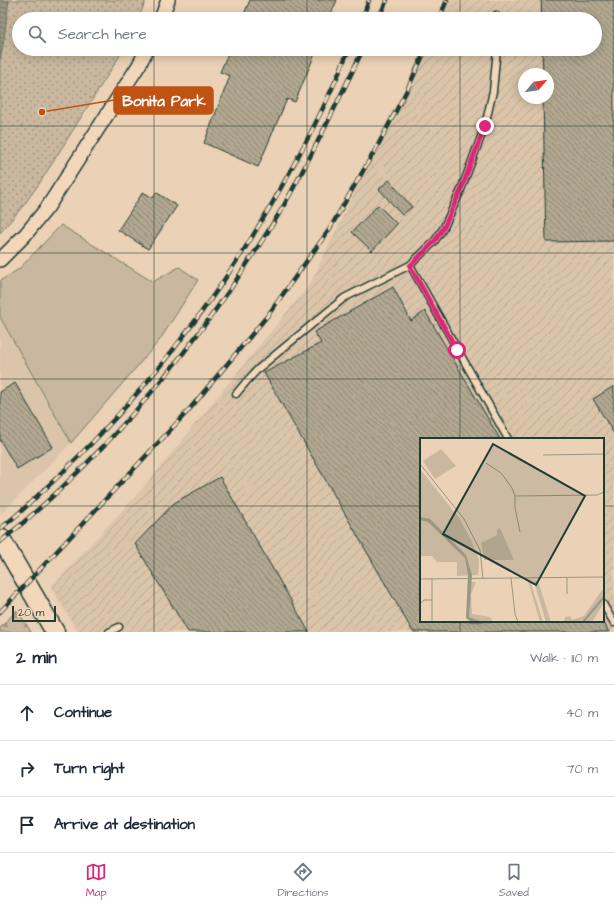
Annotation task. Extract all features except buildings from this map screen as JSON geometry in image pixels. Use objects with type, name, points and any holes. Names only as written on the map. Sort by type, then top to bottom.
[{"type":"main road","points":[[0,537],[55,632]]},
{"type":"street","points":[[164,12],[168,0]]},
{"type":"street","points":[[0,260],[25,235],[47,208],[144,56]]},
{"type":"lane","points":[[236,394],[258,369],[344,298],[410,266],[434,242],[444,227],[461,190],[485,126],[493,91],[496,56]]},
{"type":"lane","points":[[410,266],[507,438]]},
{"type":"lane","points":[[604,606],[614,623]]},
{"type":"lane","points":[[109,632],[118,627]]},
{"type":"shaded area","points":[[0,0],[9,0],[0,59]]},
{"type":"shaded area","points":[[449,0],[614,0],[614,632],[78,632],[51,587],[143,488],[310,284],[422,56],[602,56],[602,12],[443,12]]},
{"type":"shaded area","points":[[0,317],[71,443],[2,513],[0,510]]},
{"type":"green space","points":[[9,0],[146,0],[141,12],[12,12],[12,56],[120,56],[39,184],[0,233],[0,36]]},
{"type":"green space","points":[[61,225],[153,282],[179,267],[198,280],[159,341],[71,443],[0,317],[0,281],[19,269]]},
{"type":"green space","points":[[17,610],[31,632],[0,632],[0,628]]},
{"type":"railway","points":[[365,12],[369,0]]},
{"type":"railway","points":[[381,12],[387,0]]},
{"type":"railway","points":[[442,12],[447,0]]},
{"type":"railway","points":[[0,529],[71,464],[108,426],[177,345],[209,302],[239,258],[293,166],[323,108],[346,56]]},
{"type":"railway","points":[[0,542],[33,514],[95,455],[153,391],[206,323],[231,288],[283,207],[360,56]]},
{"type":"railway","points":[[0,612],[188,411],[268,315],[329,230],[378,145],[423,56]]},
{"type":"place","name":"Bonita Park","points":[[42,112]]},
{"type":"route","points":[[457,350],[410,266],[434,242],[444,227],[461,190],[485,126]]}]
